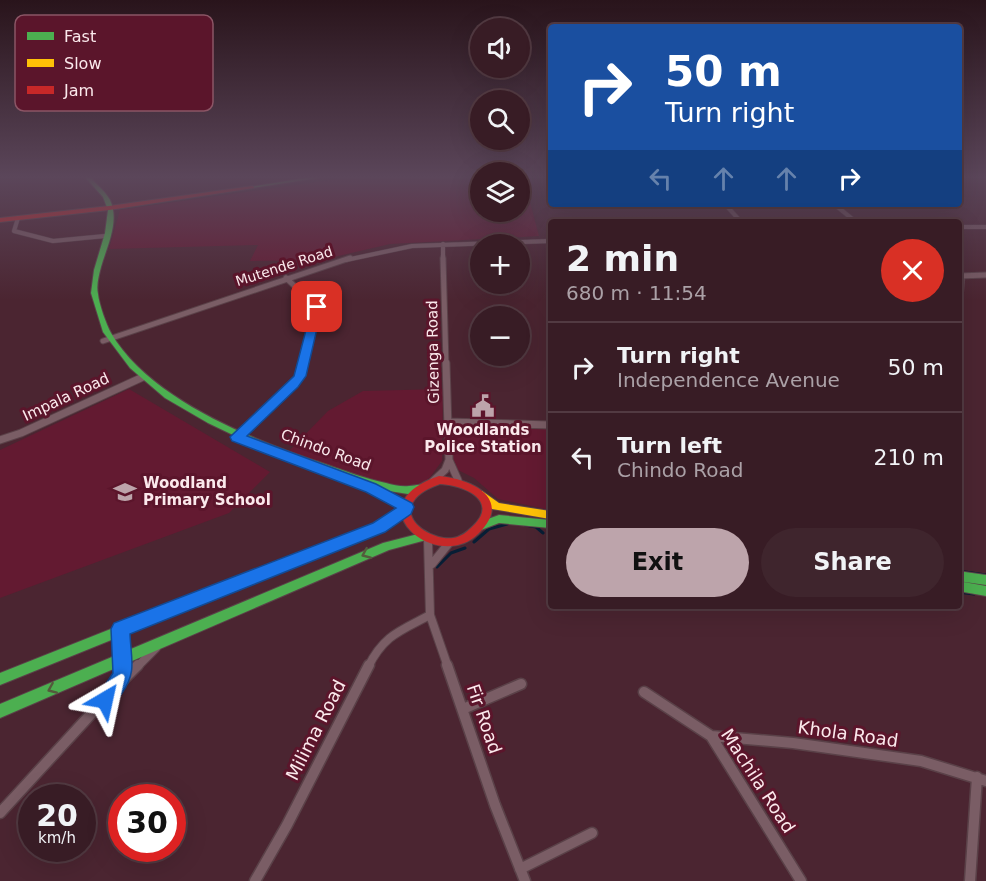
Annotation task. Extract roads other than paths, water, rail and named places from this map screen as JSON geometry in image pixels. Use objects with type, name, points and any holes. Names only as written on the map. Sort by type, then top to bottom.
[{"type":"main road","points":[[0,220],[26,217]]},
{"type":"main road","name":"Chindo Road","points":[[105,217],[102,236],[90,274],[88,293],[90,310],[116,358],[181,410],[239,436],[371,488],[406,508]]},
{"type":"main road","name":"Chindo Road","points":[[239,436],[375,484],[397,490],[419,488]]},
{"type":"main road","points":[[0,679],[379,527],[406,508],[411,497],[419,488],[430,483],[458,480],[471,486],[496,506],[548,515]]},
{"type":"main road","points":[[481,526],[486,513],[482,495]]},
{"type":"main road","points":[[406,508],[411,528],[425,539]]},
{"type":"main road","points":[[0,711],[387,546],[425,539],[450,542],[463,540],[481,526],[499,519],[548,524]]},
{"type":"main road","points":[[962,577],[986,580]]},
{"type":"main road","points":[[962,587],[986,591]]},
{"type":"street","points":[[18,218],[14,231],[49,240],[102,236]]},
{"type":"street","points":[[962,228],[986,227]]},
{"type":"street","name":"Mutende Road","points":[[106,340],[359,255],[395,248],[443,244],[548,240]]},
{"type":"street","name":"Gizenga Road","points":[[443,244],[449,460],[458,480]]},
{"type":"street","points":[[962,276],[986,275]]},
{"type":"street","points":[[239,436],[294,384],[304,367],[318,311],[315,304],[286,278]]},
{"type":"street","name":"Impala Road","points":[[0,440],[21,433],[140,378]]},
{"type":"street","points":[[448,422],[548,425]]},
{"type":"street","points":[[430,483],[445,470],[449,460]]},
{"type":"street","name":"Fir Road","points":[[425,539],[432,564],[428,593],[430,615],[495,805],[525,881]]},
{"type":"street","points":[[432,564],[450,542]]},
{"type":"street","name":"Milima Road","points":[[255,881],[287,825],[377,649],[387,638],[430,615]]},
{"type":"street","points":[[114,689],[123,675],[120,629]]},
{"type":"street","points":[[0,813],[47,765],[132,670],[170,638]]},
{"type":"street","points":[[463,709],[521,684]]},
{"type":"street","name":"Machila Road","points":[[644,692],[711,736],[801,881]]},
{"type":"street","name":"Khola Road","points":[[711,736],[793,743],[921,761],[982,779]]},
{"type":"street","points":[[970,881],[982,779]]},
{"type":"street","points":[[520,869],[592,833]]},
{"type":"waterway","points":[[474,542],[489,529],[507,524]]},
{"type":"waterway","points":[[525,525],[536,527],[543,533]]},
{"type":"waterway","points":[[437,567],[451,553],[465,548]]},
{"type":"waterway","points":[[962,572],[986,575]]},
{"type":"waterway","points":[[962,592],[974,594]]},
{"type":"place","name":"Woodlands Police Station","points":[[483,406]]},
{"type":"place","name":"Woodland Primary School","points":[[125,492]]}]
